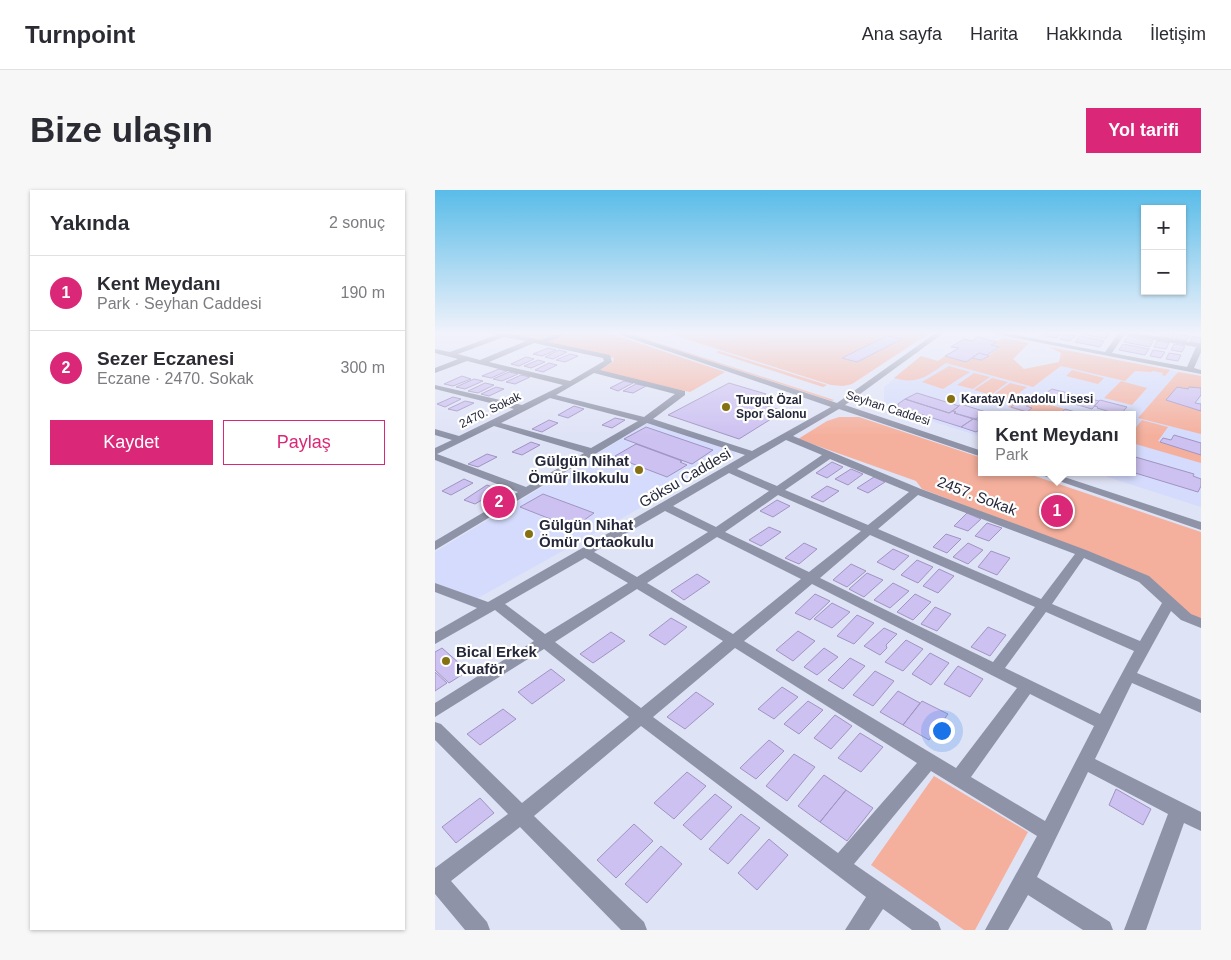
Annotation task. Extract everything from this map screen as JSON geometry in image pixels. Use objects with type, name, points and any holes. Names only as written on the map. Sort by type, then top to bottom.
[{"type":"street","points":[[494,367],[571,384]]},
{"type":"street","name":"2470. Sokak","points":[[435,452],[548,396],[601,367]]},
{"type":"street","name":"Seyhan Caddesi","points":[[724,367],[978,445]]},
{"type":"street","name":"Seyhan Caddesi","points":[[733,367],[978,453]]},
{"type":"street","name":"Göksu Caddesi","points":[[435,639],[787,437],[842,404],[894,367]]},
{"type":"street","points":[[1171,367],[1201,372]]},
{"type":"street","points":[[435,546],[646,420],[682,393],[594,371]]},
{"type":"street","points":[[435,387],[522,408]]},
{"type":"street","points":[[548,396],[646,420],[754,455]]},
{"type":"street","points":[[492,423],[593,452]]},
{"type":"street","points":[[435,432],[459,439]]},
{"type":"street","name":"2457. Sokak","points":[[787,437],[917,491],[1082,553],[1144,579],[1186,617],[1201,623]]},
{"type":"street","points":[[435,711],[717,532],[829,455]]},
{"type":"street","points":[[435,457],[527,491]]},
{"type":"street","points":[[730,470],[778,489],[1144,648]]},
{"type":"street","points":[[1051,476],[1201,526]]},
{"type":"street","points":[[1076,476],[1201,517]]},
{"type":"street","points":[[479,930],[435,880],[521,815],[732,640],[917,491]]},
{"type":"street","points":[[666,507],[1105,724]]},
{"type":"street","points":[[435,534],[448,538]]},
{"type":"street","points":[[585,552],[732,640],[928,762],[1049,833]]},
{"type":"street","points":[[996,669],[1082,553]]},
{"type":"street","points":[[435,587],[492,606],[545,642],[640,716],[879,895],[930,930]]},
{"type":"street","points":[[996,930],[1025,880],[1128,675],[1169,603]]},
{"type":"street","points":[[1128,675],[1201,707]]},
{"type":"street","points":[[958,780],[1028,685]]},
{"type":"street","points":[[435,728],[636,930]]},
{"type":"street","points":[[841,866],[928,762]]},
{"type":"street","points":[[1085,762],[1201,822]]},
{"type":"street","points":[[1135,930],[1179,811]]},
{"type":"street","points":[[1025,880],[1102,930]]},
{"type":"street","points":[[856,930],[879,895]]},
{"type":"shaded area","points":[[605,367],[709,367],[725,372],[690,392],[598,371]]},
{"type":"shaded area","points":[[727,367],[834,400],[832,401]]},
{"type":"shaded area","points":[[760,367],[768,367],[827,385],[823,387]]},
{"type":"shaded area","points":[[773,367],[879,367],[852,384],[843,386],[831,385]]},
{"type":"shaded area","points":[[908,367],[959,367],[1033,387],[1061,367],[1151,367],[1201,376],[1201,507],[1104,476],[1136,476],[1136,411],[978,411],[978,436],[890,408],[884,404],[884,387]]},
{"type":"shaded area","points":[[908,367],[941,367],[916,380],[894,378]]},
{"type":"shaded area","points":[[948,367],[970,372],[943,389],[922,382]]},
{"type":"shaded area","points":[[959,367],[1021,367],[1024,369],[1036,367],[1060,367],[1033,387]]},
{"type":"shaded area","points":[[1063,367],[1152,367],[1170,370],[1165,376],[1162,375],[1163,373],[1153,371],[1135,371],[1125,381]]},
{"type":"shaded area","points":[[1072,370],[1104,378],[1098,384],[1066,376]]},
{"type":"shaded area","points":[[1178,372],[1201,376],[1201,388],[1188,389],[1177,387],[1166,400],[1201,411],[1201,434],[1138,418]]},
{"type":"shaded area","points":[[974,373],[990,377],[973,389],[957,385]]},
{"type":"shaded area","points":[[992,378],[1008,382],[991,395],[974,390]]},
{"type":"shaded area","points":[[1121,381],[1147,388],[1132,405],[1104,398]]},
{"type":"shaded area","points":[[1010,383],[1027,387],[1010,400],[993,395]]},
{"type":"shaded area","points":[[1025,394],[1027,395],[1012,406],[1026,406],[1037,397],[1046,400],[1043,403],[1065,409],[1063,411],[1022,411],[1008,407]]},
{"type":"shaded area","points":[[839,417],[859,417],[978,457],[978,476],[1035,476],[1201,532],[1201,619],[1187,614],[1148,576],[922,489],[916,481],[798,439],[827,421]]},
{"type":"shaded area","points":[[1142,420],[1168,427],[1158,441],[1201,455],[1201,463],[1136,444],[1136,427]]},
{"type":"shaded area","points":[[648,423],[735,452],[734,456],[476,599],[435,583],[435,552]]},
{"type":"shaded area","points":[[934,776],[1028,832],[975,930],[964,930],[871,865]]},
{"type":"building","points":[[542,367],[554,367],[543,372],[535,370]]},
{"type":"building","points":[[499,369],[507,371],[491,378],[482,376]]},
{"type":"building","points":[[509,372],[518,374],[502,381],[493,379]]},
{"type":"building","points":[[521,375],[530,377],[515,384],[506,382]]},
{"type":"building","points":[[462,376],[471,379],[453,386],[444,384]]},
{"type":"building","points":[[474,379],[483,381],[465,389],[456,387]]},
{"type":"building","points":[[624,381],[633,383],[618,391],[610,388]]},
{"type":"building","points":[[485,383],[494,385],[478,393],[468,391]]},
{"type":"building","name":"Turgut Özal Spor Salonu","points":[[729,383],[766,394],[752,402],[784,411],[739,439],[668,415]]},
{"type":"building","points":[[636,384],[646,386],[633,393],[623,391]]},
{"type":"building","points":[[496,387],[504,389],[489,396],[481,394]]},
{"type":"building","points":[[1177,387],[1188,389],[1189,387],[1201,388],[1201,395],[1195,403],[1201,404],[1201,411],[1166,400]]},
{"type":"building","points":[[1052,389],[1099,401],[1092,409],[1043,395]]},
{"type":"building","points":[[917,393],[959,406],[949,413],[905,399]]},
{"type":"building","points":[[1027,395],[1037,397],[1026,406],[1032,408],[1028,411],[1011,407]]},
{"type":"building","points":[[453,397],[461,399],[445,407],[437,404]]},
{"type":"building","points":[[905,399],[949,413],[953,411],[973,419],[961,427],[898,407],[898,404]]},
{"type":"building","points":[[1100,400],[1127,407],[1124,411],[1107,411],[1094,406]]},
{"type":"building","points":[[465,401],[474,403],[457,411],[448,409]]},
{"type":"building","points":[[961,404],[983,411],[978,411],[978,418],[976,419],[954,413],[956,412],[953,411]]},
{"type":"building","points":[[574,406],[584,409],[568,418],[558,415]]},
{"type":"building","points":[[615,418],[625,420],[612,428],[602,425]]},
{"type":"building","points":[[973,419],[978,420],[978,431],[976,432],[961,427]]},
{"type":"building","points":[[549,420],[558,423],[542,432],[532,429]]},
{"type":"building","points":[[646,427],[713,450],[692,464],[624,439]]},
{"type":"building","points":[[1174,435],[1201,443],[1201,455],[1160,442],[1163,438],[1171,440]]},
{"type":"building","points":[[531,442],[540,445],[522,455],[512,452]]},
{"type":"building","points":[[636,444],[682,461],[680,462],[687,465],[667,477],[615,456]]},
{"type":"building","points":[[487,454],[497,457],[478,467],[468,464]]},
{"type":"building","points":[[1136,457],[1194,474],[1193,476],[1201,479],[1201,486],[1198,492],[1136,473]]},
{"type":"building","points":[[832,462],[843,467],[827,478],[816,473]]},
{"type":"building","points":[[851,469],[863,474],[848,485],[835,479]]},
{"type":"building","points":[[874,477],[885,482],[868,493],[857,488]]},
{"type":"building","points":[[464,479],[473,483],[451,495],[442,491]]},
{"type":"building","points":[[487,485],[499,490],[475,504],[464,500]]},
{"type":"building","points":[[827,486],[839,491],[823,502],[811,497]]},
{"type":"building","points":[[543,494],[594,513],[573,528],[520,507]]},
{"type":"building","points":[[777,500],[790,506],[773,517],[760,511]]},
{"type":"building","points":[[967,513],[981,519],[968,531],[954,526]]},
{"type":"building","points":[[987,523],[1002,528],[989,541],[975,536]]},
{"type":"building","points":[[769,527],[781,532],[761,546],[749,540]]},
{"type":"building","points":[[946,534],[961,539],[947,553],[933,547]]},
{"type":"building","points":[[804,543],[817,549],[799,564],[785,558]]},
{"type":"building","points":[[968,543],[983,550],[968,564],[953,557]]},
{"type":"building","points":[[893,549],[909,556],[894,570],[877,562]]},
{"type":"building","points":[[991,551],[1010,558],[997,575],[978,567]]},
{"type":"building","points":[[917,560],[933,567],[918,583],[901,575]]},
{"type":"building","points":[[851,564],[866,571],[847,587],[833,580]]},
{"type":"building","points":[[939,569],[954,576],[938,593],[923,586]]},
{"type":"building","points":[[867,573],[883,580],[864,597],[849,589]]},
{"type":"building","points":[[697,574],[710,582],[684,600],[671,591]]},
{"type":"building","points":[[893,583],[909,591],[890,608],[874,600]]},
{"type":"building","points":[[815,594],[830,601],[810,620],[795,613]]},
{"type":"building","points":[[915,594],[931,602],[913,620],[897,612]]},
{"type":"building","points":[[832,603],[850,612],[832,628],[814,619]]},
{"type":"building","points":[[935,607],[951,614],[937,631],[921,624]]},
{"type":"building","points":[[857,615],[874,623],[854,644],[837,636]]},
{"type":"building","points":[[671,618],[687,627],[665,645],[649,635]]},
{"type":"building","points":[[988,627],[1006,635],[990,656],[971,647]]},
{"type":"building","points":[[884,628],[897,634],[886,645],[887,648],[880,655],[864,646]]},
{"type":"building","points":[[798,631],[815,641],[793,661],[776,650]]},
{"type":"building","points":[[611,632],[625,641],[593,663],[580,654]]},
{"type":"building","points":[[906,640],[923,649],[903,671],[885,662]]},
{"type":"building","name":"Bical Erkek Kuaför","points":[[442,648],[468,671],[449,683],[435,670],[435,652]]},
{"type":"building","points":[[824,648],[838,657],[817,675],[804,667]]},
{"type":"building","points":[[930,653],[949,663],[931,685],[912,674]]},
{"type":"building","points":[[850,658],[865,666],[843,689],[828,680]]},
{"type":"building","points":[[958,666],[983,679],[970,697],[944,684]]},
{"type":"building","points":[[551,669],[565,680],[532,704],[518,692]]},
{"type":"building","points":[[875,671],[894,681],[873,706],[853,695]]},
{"type":"building","points":[[435,672],[447,683],[435,691]]},
{"type":"building","points":[[782,687],[798,697],[774,719],[758,709]]},
{"type":"building","points":[[898,691],[920,703],[903,725],[880,712]]},
{"type":"building","points":[[696,692],[714,704],[685,729],[667,717]]},
{"type":"building","points":[[808,701],[823,710],[799,734],[784,724]]},
{"type":"building","points":[[922,701],[948,714],[929,740],[903,725]]},
{"type":"building","points":[[503,709],[516,719],[480,745],[467,734]]},
{"type":"building","points":[[835,715],[852,726],[831,749],[814,738]]},
{"type":"building","points":[[860,733],[883,747],[861,772],[838,758]]},
{"type":"building","points":[[769,740],[784,751],[756,779],[740,768]]},
{"type":"building","points":[[794,754],[815,767],[787,801],[766,786]]},
{"type":"building","points":[[687,772],[706,786],[674,819],[654,803]]},
{"type":"building","points":[[824,775],[846,790],[820,822],[798,806]]},
{"type":"building","points":[[1116,789],[1151,809],[1143,825],[1109,805]]},
{"type":"building","points":[[846,790],[873,808],[847,841],[820,822]]},
{"type":"building","points":[[715,794],[732,807],[701,840],[683,825]]},
{"type":"building","points":[[480,798],[494,813],[456,843],[442,827]]},
{"type":"building","points":[[741,814],[760,828],[728,864],[709,849]]},
{"type":"building","points":[[634,824],[653,841],[616,878],[597,860]]},
{"type":"building","points":[[769,839],[788,855],[757,890],[738,873]]},
{"type":"building","points":[[661,846],[682,864],[647,903],[625,884]]},
{"type":"place","name":"Karatay Anadolu Lisesi","points":[[951,399]]},
{"type":"place","name":"Turgut Özal Spor Salonu","points":[[726,407]]},
{"type":"place","name":"Gülgün Nihat Ömür İlkokulu","points":[[639,470]]},
{"type":"place","name":"Sezer Eczanesi","points":[[499,502]]},
{"type":"place","name":"Kent Meydanı","points":[[1057,511]]},
{"type":"place","name":"Gülgün Nihat Ömür Ortaokulu","points":[[529,534]]},
{"type":"place","name":"Bical Erkek Kuaför","points":[[446,661]]}]
